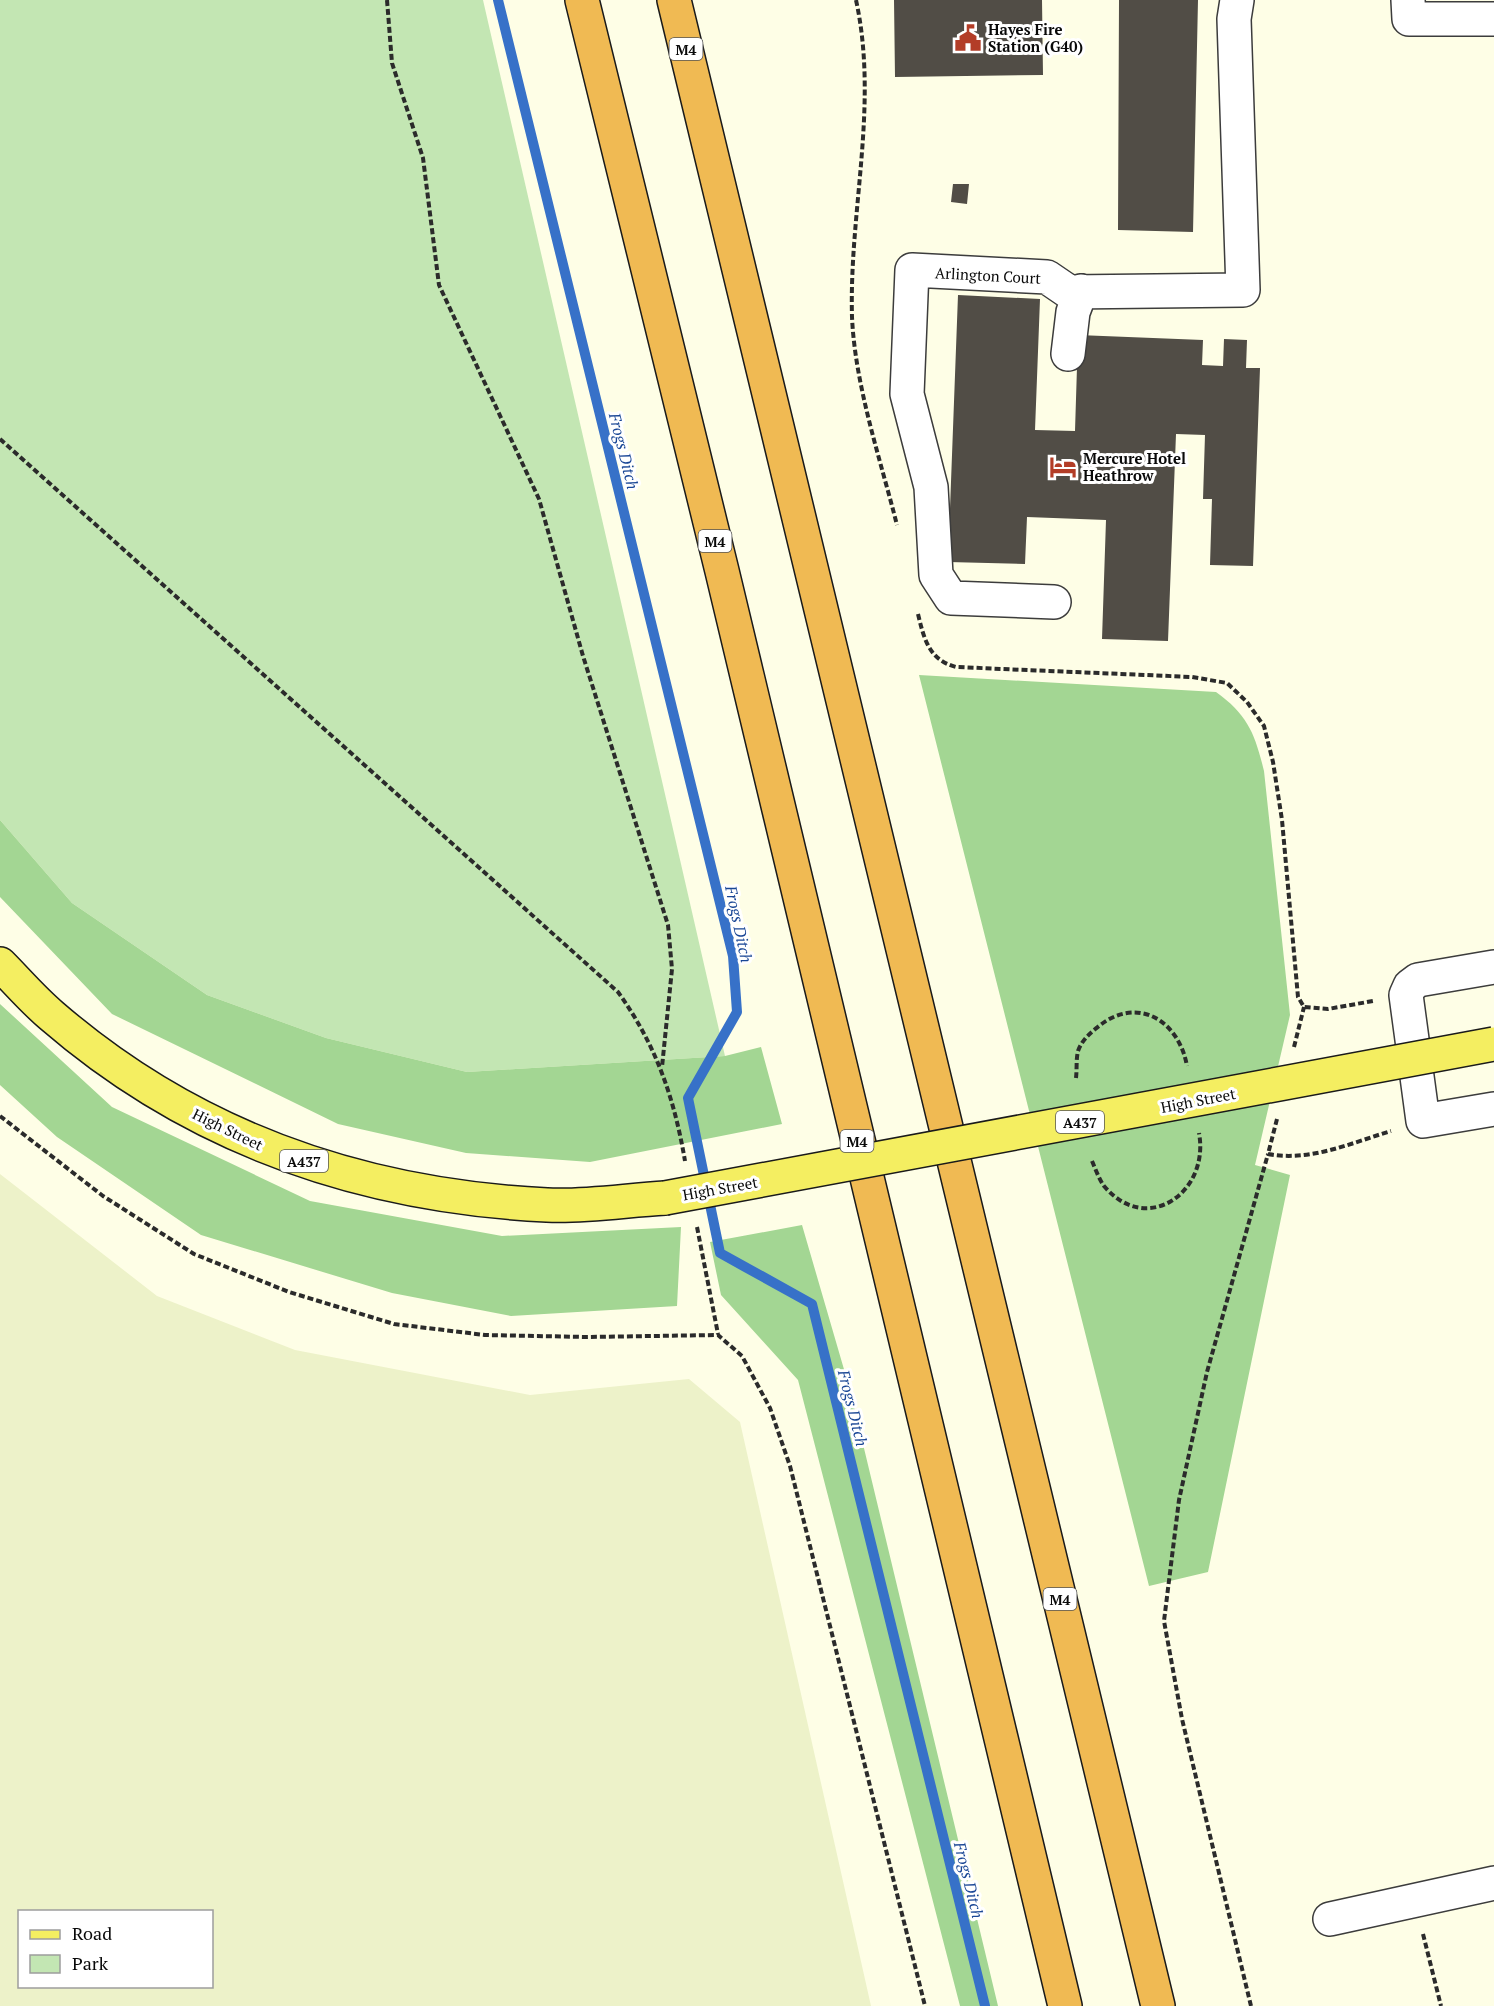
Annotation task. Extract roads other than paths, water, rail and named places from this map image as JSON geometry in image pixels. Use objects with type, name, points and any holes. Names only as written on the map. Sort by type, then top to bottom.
[{"type":"highway","name":"M4","points":[[582,0],[722,571],[1065,2006]]},
{"type":"highway","name":"M4","points":[[674,0],[1158,2006]]},
{"type":"main road","name":"High Street","points":[[0,964],[52,1016],[148,1088],[241,1138],[347,1176],[440,1194],[549,1205],[666,1198],[1494,1044]]},
{"type":"street","name":"Arlington Court","points":[[1054,602],[951,598],[936,575],[931,487],[907,394],[912,270],[1047,277],[1069,292],[1243,290],[1234,19],[1237,0]]},
{"type":"street","points":[[1408,0],[1409,19],[1494,19]]},
{"type":"street","points":[[1068,354],[1073,312],[1081,291]]},
{"type":"street","points":[[1494,967],[1418,980],[1410,986],[1406,994],[1423,1121],[1494,1109]]},
{"type":"street","points":[[1330,1919],[1494,1883]]},
{"type":"waterway","name":"Frogs Ditch","points":[[498,0],[733,956],[737,1012],[688,1098],[720,1253],[812,1304],[985,2006]]},
{"type":"place","name":"Hayes Fire Station (G40)","points":[[968,38]]},
{"type":"place","name":"Mercure Hotel Heathrow","points":[[1063,467]]}]
